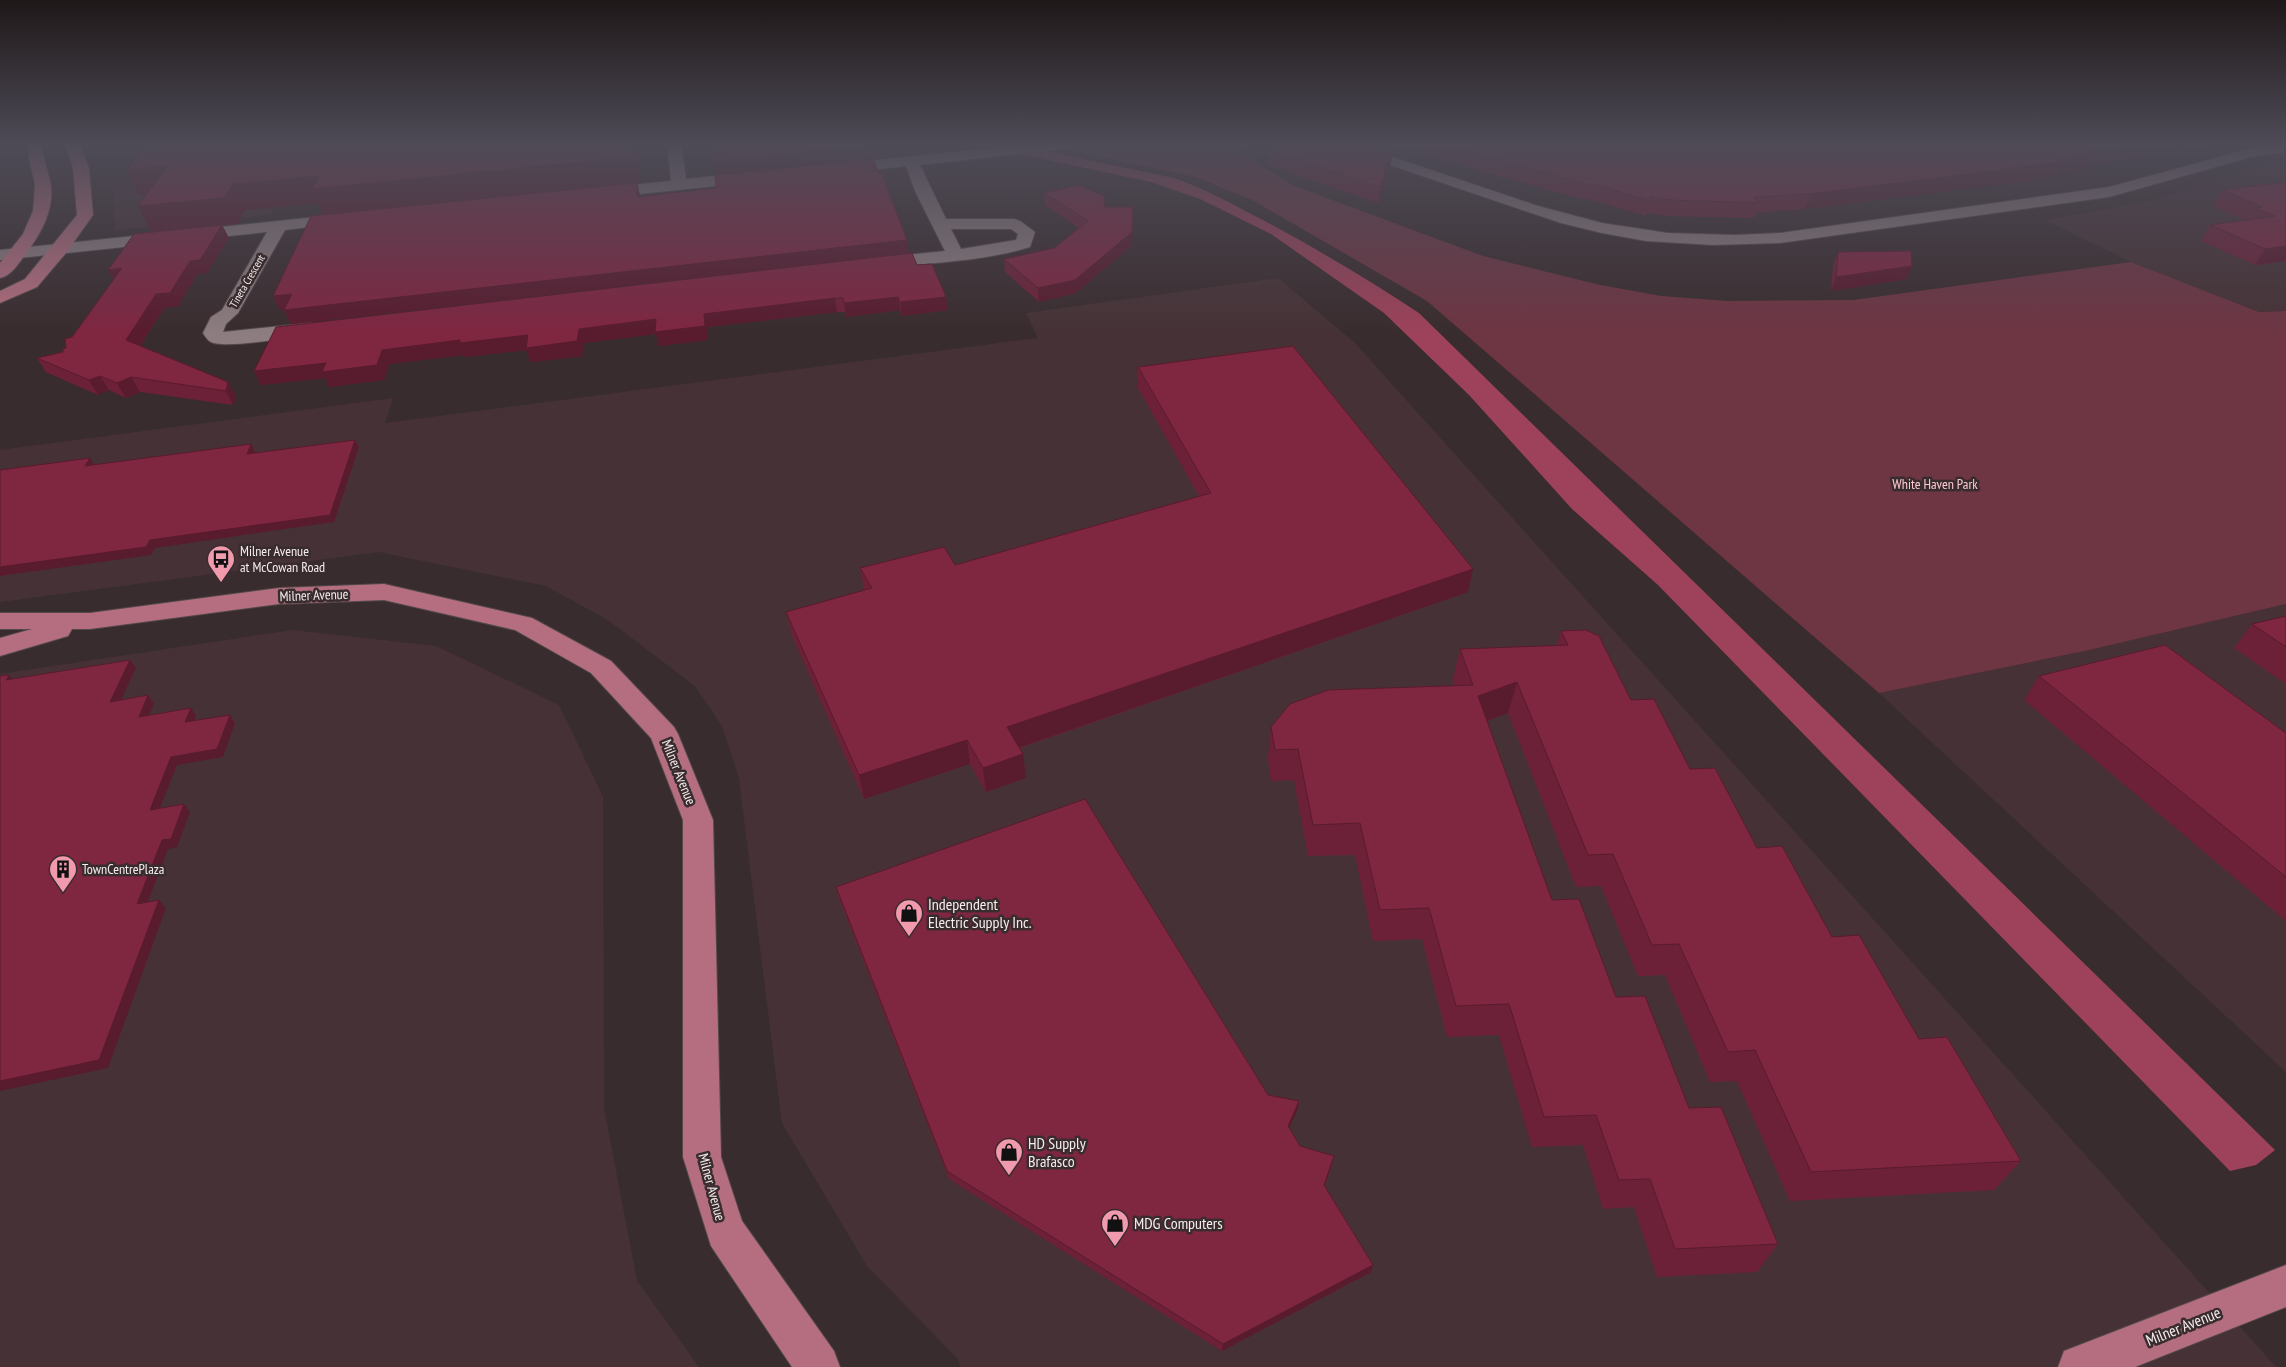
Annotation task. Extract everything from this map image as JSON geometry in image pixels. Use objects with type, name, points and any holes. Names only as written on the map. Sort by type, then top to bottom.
[{"type":"main road","points":[[0,273],[28,241],[39,219],[41,206]]},
{"type":"main road","points":[[0,296],[31,283],[60,249],[85,215],[84,206]]},
{"type":"main road","name":"Milner Avenue","points":[[0,621],[90,621],[279,596],[384,592],[523,624],[601,667],[664,734],[698,820],[702,1157],[724,1232],[818,1367]]},
{"type":"main road","name":"Milner Avenue","points":[[0,647],[90,621]]},
{"type":"main road","name":"Milner Avenue","points":[[2080,1367],[2286,1286]]},
{"type":"street","points":[[932,206],[956,254]]},
{"type":"street","points":[[1526,206],[1602,228],[1670,238],[1736,241],[1780,238],[2010,206]]},
{"type":"street","points":[[0,254],[357,218]]},
{"type":"street","points":[[857,266],[1008,248],[1024,243],[1027,232],[1014,224],[942,224]]},
{"type":"street","name":"Tineta Crescent","points":[[279,226],[229,313],[218,321],[213,333],[217,338],[237,338],[328,327]]},
{"type":"shaded area","points":[[113,206],[275,206],[271,215],[115,230]]},
{"type":"shaded area","points":[[1214,206],[1235,206],[1361,276],[1419,313],[2275,1150],[2256,1165],[2230,1171],[1658,585],[1572,509],[1469,395],[1384,313],[1271,234]]},
{"type":"shaded area","points":[[2125,206],[2286,206],[2286,311],[2259,312],[2131,262],[2045,220]]},
{"type":"shaded area","points":[[1278,278],[1354,342],[2276,1367],[960,1367],[959,1360],[867,1266],[782,1123],[739,778],[722,726],[695,686],[608,620],[546,586],[379,552],[0,602],[0,450],[393,398],[385,423],[1038,338],[1026,313]]},
{"type":"shaded area","points":[[2286,604],[2286,1072],[1879,693],[2085,651]]},
{"type":"shaded area","points":[[293,630],[436,646],[559,705],[603,797],[604,1108],[637,1281],[699,1367],[0,1367],[0,674]]},
{"type":"green space","name":"White Haven Park","points":[[1262,206],[1348,206],[1483,256],[1600,285],[1662,296],[1728,301],[1853,300],[2131,262],[2259,312],[2286,311],[2286,604],[2085,651],[1879,693],[1427,301]]},
{"type":"building","points":[[412,206],[894,206],[907,240],[284,310],[292,294],[273,296],[311,216]]},
{"type":"building","points":[[1064,206],[1133,207],[1132,232],[1075,280],[1038,288],[1004,259],[1054,248],[1088,221]]},
{"type":"building","points":[[2259,206],[2286,206],[2286,246],[2265,249],[2210,225],[2275,216],[2255,208],[2262,207]]},
{"type":"building","points":[[222,225],[200,260],[190,261],[170,293],[156,294],[126,340],[228,382],[226,391],[131,377],[117,383],[100,376],[89,380],[37,358],[63,352],[63,349],[66,348],[65,339],[72,337],[122,268],[108,270],[134,234]]},
{"type":"building","points":[[1911,251],[1912,266],[1836,277],[1838,252]]},
{"type":"building","points":[[912,253],[917,265],[932,264],[946,297],[900,302],[898,297],[844,303],[843,298],[835,298],[704,314],[705,326],[655,332],[656,319],[579,329],[577,341],[526,348],[528,335],[460,343],[460,340],[382,350],[377,365],[322,372],[326,363],[254,371],[276,327]]},
{"type":"building","points":[[1293,346],[1473,569],[1007,727],[1023,754],[983,768],[967,740],[859,775],[786,612],[872,588],[860,568],[944,547],[955,565],[1211,493],[1138,367]]},
{"type":"building","points":[[355,440],[330,515],[150,540],[146,547],[0,567],[0,470],[90,458],[85,466],[251,444],[247,454]]},
{"type":"building","points":[[2286,616],[2286,647],[2252,624]]},
{"type":"building","points":[[1586,630],[1599,636],[1631,700],[1654,699],[1690,769],[1715,768],[1757,848],[1782,846],[1832,937],[1859,935],[1919,1039],[1947,1037],[2021,1161],[1811,1172],[1755,1050],[1728,1052],[1679,944],[1652,945],[1613,854],[1588,855],[1517,682],[1478,696],[1552,900],[1579,899],[1616,997],[1645,996],[1689,1108],[1721,1107],[1778,1244],[1675,1249],[1650,1179],[1619,1180],[1596,1115],[1544,1117],[1509,1004],[1456,1006],[1429,908],[1380,910],[1360,823],[1313,825],[1298,749],[1275,750],[1271,727],[1290,704],[1328,690],[1473,685],[1460,649],[1568,645],[1561,631]]},
{"type":"building","points":[[2165,645],[2286,733],[2286,877],[2039,676]]},
{"type":"building","name":"TownCentrePlaza","points":[[130,660],[110,702],[148,695],[139,717],[191,708],[185,722],[230,715],[217,749],[171,757],[150,810],[184,804],[171,839],[162,840],[137,904],[159,900],[99,1060],[0,1081],[0,676],[9,675],[6,680]]},
{"type":"building","points":[[1085,799],[1268,1095],[1299,1101],[1288,1126],[1300,1146],[1334,1156],[1324,1185],[1373,1265],[1223,1344],[947,1171],[836,887]]},
{"type":"place","name":"Milner Avenue at McCowan Road","points":[[221,583]]},
{"type":"place","name":"TownCentrePlaza","points":[[63,893]]},
{"type":"place","name":"Independent Electric Supply Inc.","points":[[909,937]]},
{"type":"place","name":"HD Supply Brafasco","points":[[1009,1176]]},
{"type":"place","name":"MDG Computers","points":[[1115,1247]]}]
